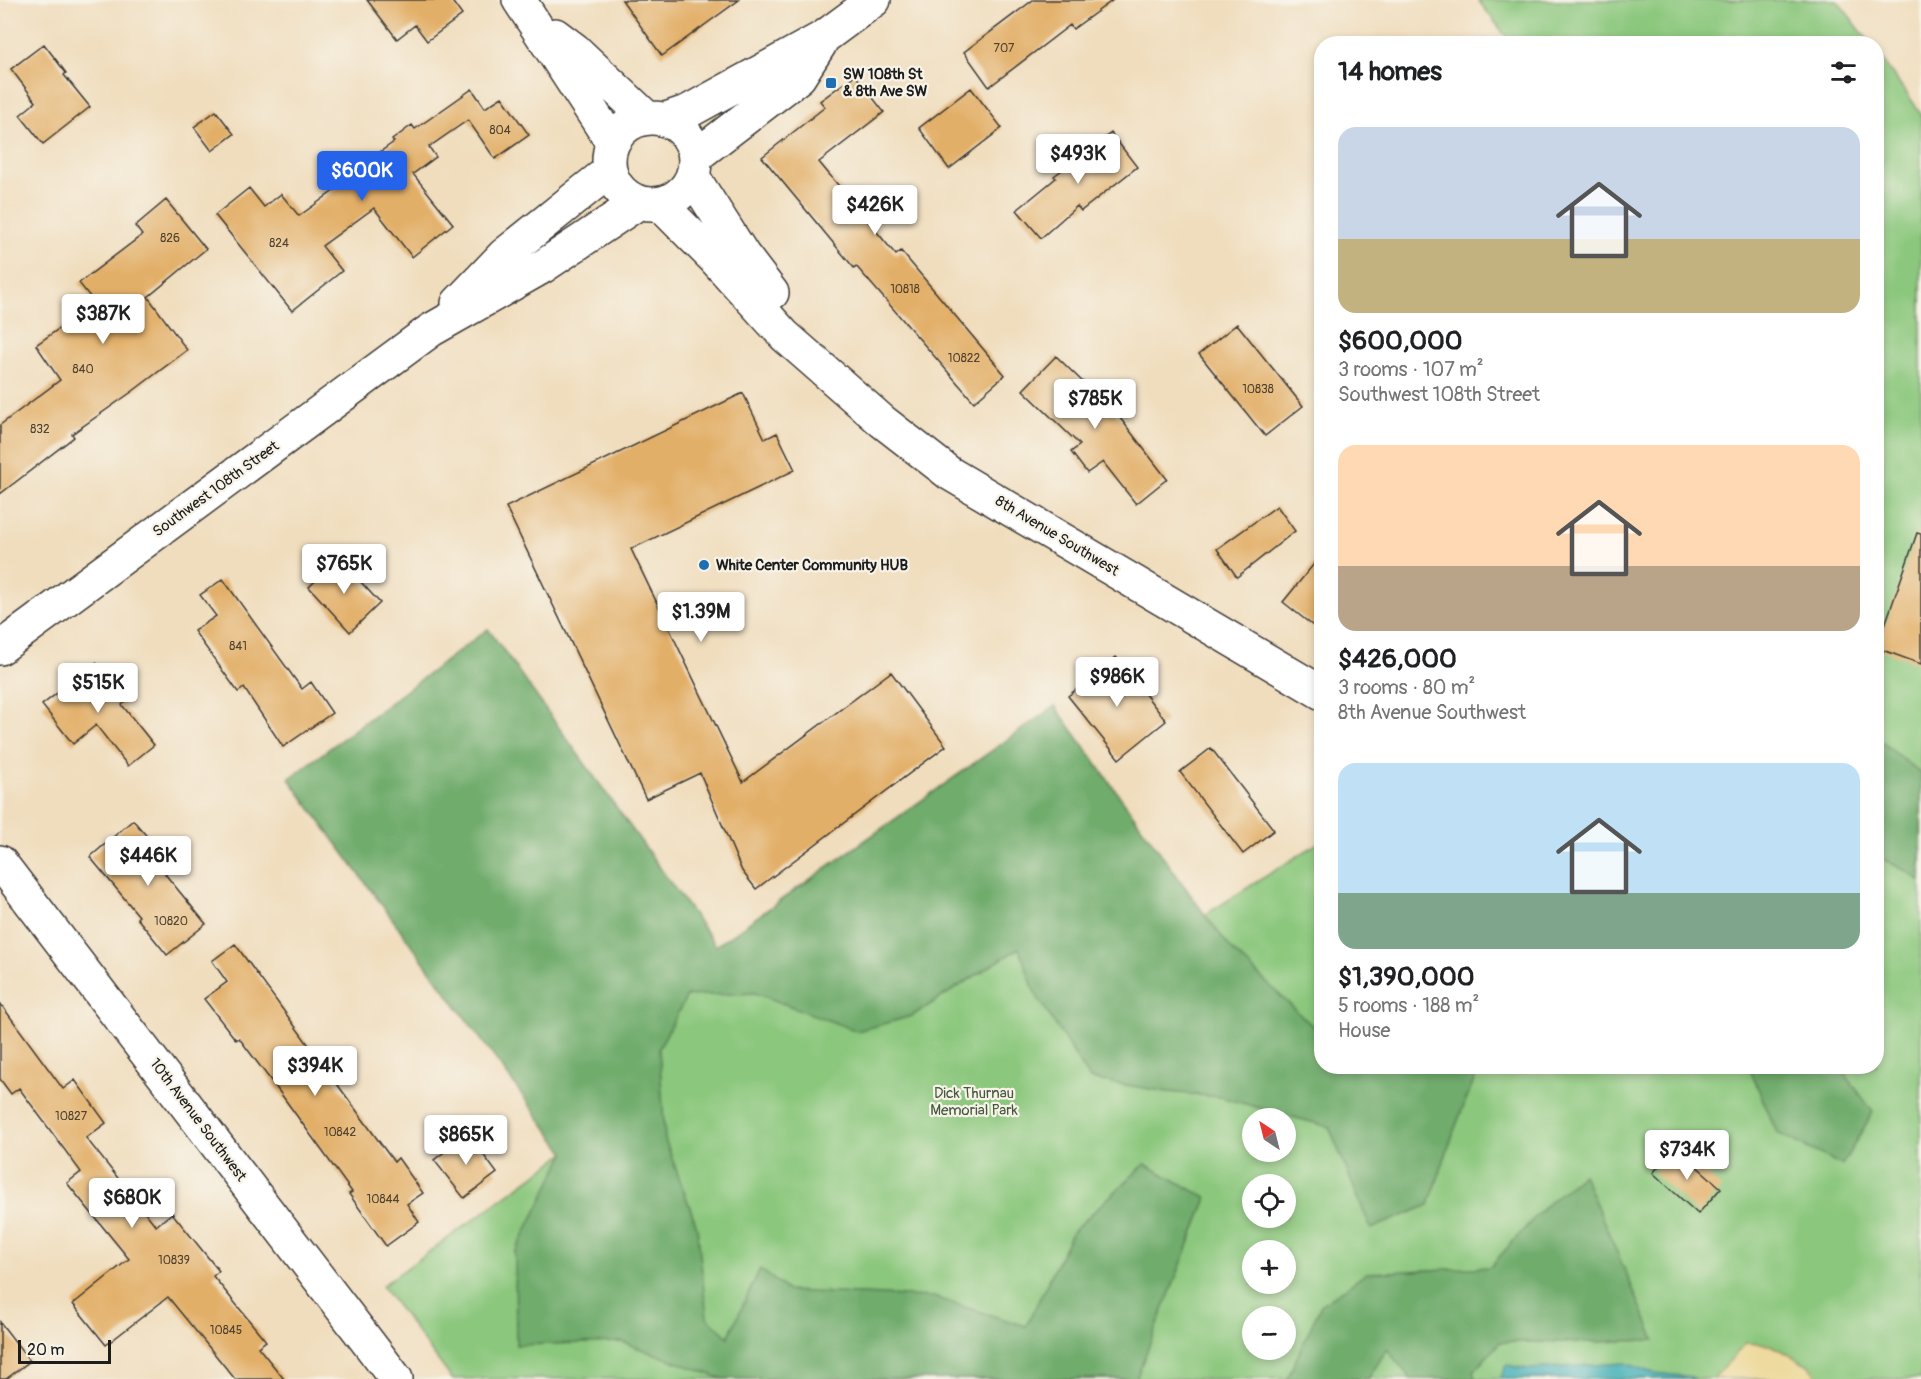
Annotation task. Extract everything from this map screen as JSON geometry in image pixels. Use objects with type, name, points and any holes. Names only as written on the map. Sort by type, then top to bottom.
[{"type":"street","points":[[610,157],[626,125],[689,111],[824,37],[874,0]]},
{"type":"street","name":"8th Avenue Southwest","points":[[526,9],[656,118],[687,133],[695,166],[743,255],[787,312],[808,357]]},
{"type":"street","name":"8th Avenue Southwest","points":[[526,9],[610,157],[620,191],[649,204],[713,257],[785,336],[882,421],[949,473],[1314,688]]},
{"type":"street","points":[[649,204],[680,195],[695,166],[799,77],[824,37]]},
{"type":"street","name":"Southwest 108th Street","points":[[431,330],[504,255],[610,157]]},
{"type":"street","name":"Southwest 108th Street","points":[[0,648],[431,330],[649,204]]},
{"type":"street","name":"10th Avenue Southwest","points":[[0,862],[396,1379]]},
{"type":"green space","points":[[1478,0],[1837,0],[1865,36],[1506,36]]},
{"type":"green space","name":"Dick Thurnau Memorial Park","points":[[1884,63],[1921,113],[1921,1379],[452,1379],[382,1286],[565,1153],[289,779],[488,629],[716,946],[1055,706],[1205,915],[1314,845],[1314,1074],[1884,1074]]},
{"type":"green space","points":[[488,629],[716,946],[1055,706],[1233,951],[1314,1027],[1314,1074],[1476,1074],[1429,1205],[1371,1229],[1329,1127],[1296,1118],[1296,1108],[1260,1108],[1220,1097],[1168,1092],[1090,1079],[1035,993],[1019,948],[912,1016],[857,1031],[755,993],[687,996],[659,1048],[665,1139],[697,1227],[707,1317],[728,1337],[760,1269],[788,1291],[933,1297],[1026,1326],[1073,1231],[1145,1164],[1207,1198],[1136,1379],[723,1379],[622,1342],[516,1345],[515,1253],[565,1153],[289,779]]},
{"type":"green space","points":[[1884,744],[1921,774],[1921,882],[1910,873],[1884,860]]},
{"type":"green space","points":[[1752,1074],[1845,1074],[1873,1112],[1842,1165],[1777,1133]]},
{"type":"green space","points":[[1583,1174],[1655,1340],[1500,1342],[1474,1371],[1476,1379],[1411,1379],[1387,1349],[1368,1379],[1287,1379],[1321,1305],[1367,1273],[1490,1267],[1544,1207]]},
{"type":"sand","points":[[1746,1343],[1770,1345],[1807,1364],[1821,1379],[1713,1379]]},
{"type":"water","points":[[1625,1363],[1654,1373],[1695,1379],[1500,1379],[1507,1365],[1529,1369]]},
{"type":"building","points":[[367,0],[451,0],[462,15],[427,41],[415,25],[397,39]]},
{"type":"building","points":[[622,0],[739,0],[662,56]]},
{"type":"building","points":[[1033,0],[1113,0],[1073,29],[1070,25],[989,87],[964,52]]},
{"type":"building","points":[[44,44],[66,73],[64,75],[90,107],[43,144],[20,115],[36,102],[11,69]]},
{"type":"building","points":[[855,75],[884,112],[819,162],[896,255],[901,251],[1005,375],[974,402],[856,266],[854,268],[762,157],[825,107],[820,101]]},
{"type":"building","points":[[971,88],[1002,128],[949,169],[919,128]]},
{"type":"building","points":[[472,89],[485,108],[502,97],[529,135],[495,159],[468,120],[429,147],[436,157],[413,174],[453,224],[412,257],[374,208],[322,246],[342,271],[292,311],[215,215],[249,188],[264,207],[281,194],[299,216],[335,190],[412,125],[415,129]]},
{"type":"building","points":[[216,111],[234,134],[212,151],[194,127]]},
{"type":"building","points":[[1111,133],[1137,167],[1081,211],[1077,206],[1041,238],[1017,210],[1056,178],[1054,176]]},
{"type":"building","points":[[166,200],[206,249],[148,297],[187,350],[72,434],[74,437],[0,494],[0,425],[60,380],[36,345],[95,303],[79,283],[142,235],[135,226]]},
{"type":"building","points":[[1237,324],[1303,406],[1265,436],[1199,354]]},
{"type":"building","points":[[1056,356],[1120,418],[1167,479],[1136,504],[1103,462],[1087,473],[1071,452],[1080,445],[1023,390]]},
{"type":"building","points":[[743,393],[765,439],[777,433],[795,470],[631,549],[743,782],[891,672],[946,746],[756,889],[742,871],[700,773],[646,799],[506,507]]},
{"type":"building","points":[[1277,506],[1295,531],[1237,577],[1217,549]]},
{"type":"building","points":[[1917,533],[1921,534],[1921,664],[1884,651],[1884,628]]},
{"type":"building","points":[[339,558],[380,603],[350,632],[309,587]]},
{"type":"building","points":[[1314,564],[1314,627],[1283,602]]},
{"type":"building","points":[[223,579],[302,689],[311,682],[332,713],[283,747],[244,688],[238,692],[194,631],[216,616],[200,595]]},
{"type":"building","points":[[1116,657],[1166,721],[1119,759],[1068,696]]},
{"type":"building","points":[[96,663],[126,701],[122,705],[154,745],[128,766],[96,725],[73,744],[42,705]]},
{"type":"building","points":[[1211,748],[1274,830],[1243,854],[1180,772]]},
{"type":"building","points":[[133,820],[173,867],[165,874],[206,924],[167,955],[137,918],[139,916],[90,857]]},
{"type":"building","points":[[235,944],[394,1162],[398,1158],[423,1193],[407,1204],[419,1222],[386,1246],[349,1194],[352,1192],[281,1094],[239,1038],[236,1040],[204,999],[227,982],[212,961]]},
{"type":"building","points":[[0,1003],[63,1089],[75,1080],[106,1123],[86,1138],[156,1226],[172,1213],[219,1271],[213,1276],[266,1341],[258,1347],[284,1379],[235,1379],[168,1297],[106,1345],[73,1304],[129,1259],[67,1183],[81,1172],[19,1088],[11,1094],[0,1079]]},
{"type":"building","points":[[468,1134],[497,1173],[464,1198],[434,1160]]},
{"type":"building","points":[[1675,1147],[1721,1188],[1698,1214],[1653,1173]]},
{"type":"building","points":[[0,1322],[30,1361],[6,1379],[0,1379]]},
{"type":"place","name":"SW 108th St & 8th Ave SW","points":[[831,83]]},
{"type":"place","name":"White Center Community HUB","points":[[704,565]]}]
